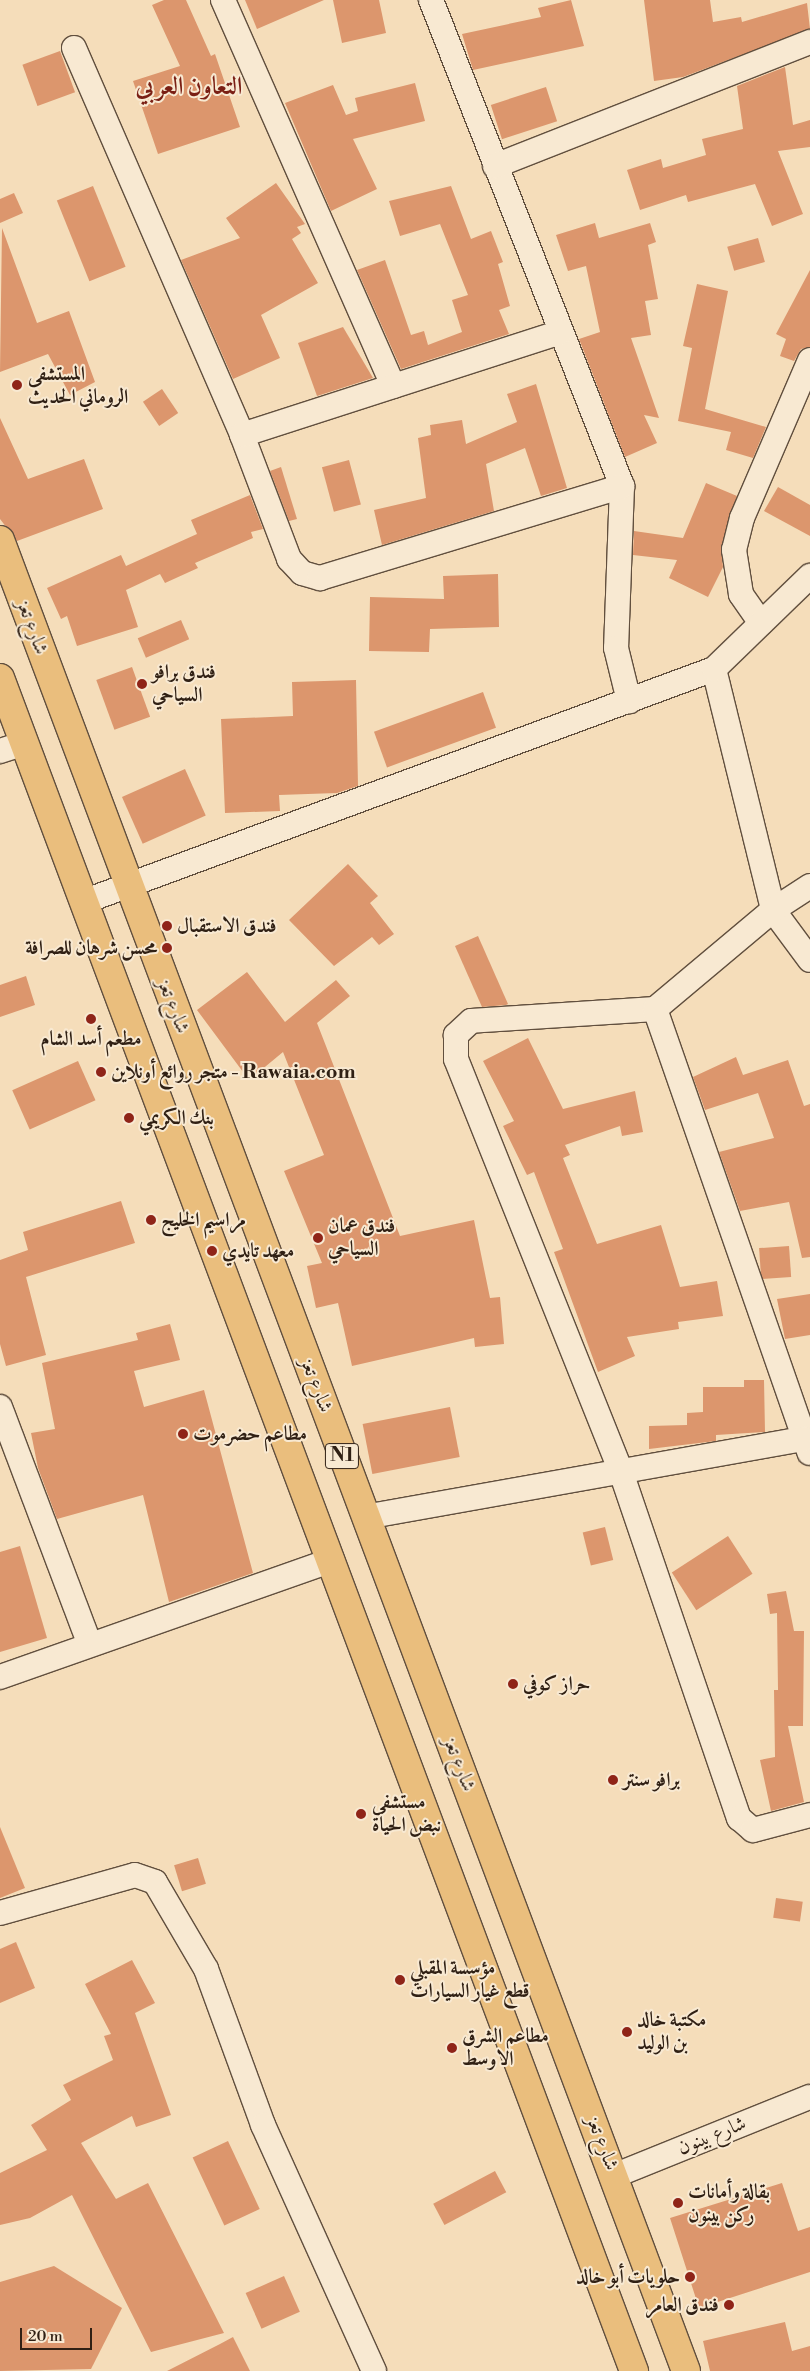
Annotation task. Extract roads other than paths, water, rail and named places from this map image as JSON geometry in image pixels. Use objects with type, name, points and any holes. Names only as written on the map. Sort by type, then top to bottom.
[{"type":"highway","name":"شارع تعز","points":[[0,540],[686,2371]]},
{"type":"highway","name":"N1","points":[[0,678],[12,747],[83,902],[332,1560],[634,2371]]},
{"type":"street","points":[[223,0],[393,386]]},
{"type":"street","points":[[431,0],[622,486],[616,648],[628,701]]},
{"type":"street","points":[[496,166],[810,42]]},
{"type":"street","points":[[74,48],[242,435],[289,559],[302,573],[320,578],[622,486]]},
{"type":"street","points":[[242,435],[561,332]]},
{"type":"street","points":[[761,623],[741,594],[734,550],[742,518],[810,360]]},
{"type":"street","points":[[83,902],[129,888],[714,668],[810,576]]},
{"type":"street","points":[[714,668],[773,910],[810,960]]},
{"type":"street","points":[[810,886],[773,910],[655,1009],[471,1021],[456,1035],[456,1058],[621,1472],[739,1818],[753,1830],[810,1815]]},
{"type":"street","points":[[365,1517],[621,1472],[807,1446],[655,1009]]},
{"type":"street","points":[[0,1407],[90,1646]]},
{"type":"street","points":[[0,1677],[332,1560]]},
{"type":"street","points":[[0,1913],[135,1875],[155,1882],[206,1969],[263,2125],[374,2371]]},
{"type":"street","name":"شارع بينون","points":[[614,2176],[810,2097]]},
{"type":"place","name":"المستشفى الروماني الحديث","points":[[17,385]]},
{"type":"place","name":"فندق برافو السياحي","points":[[142,684]]},
{"type":"place","name":"فندق الاستقبال","points":[[167,926]]},
{"type":"place","name":"محسن شرهان للصرافة","points":[[167,948]]},
{"type":"place","name":"مطعم أسد الشام","points":[[91,1019]]},
{"type":"place","name":"متجر روائع أونلاين - Rawaia.com","points":[[101,1072]]},
{"type":"place","name":"بنك الكريمي","points":[[129,1118]]},
{"type":"place","name":"مراسيم الخليج","points":[[151,1220]]},
{"type":"place","name":"فندق عمان السياحي","points":[[318,1238]]},
{"type":"place","name":"معهد تايدي","points":[[212,1251]]},
{"type":"place","name":"مطاعم حضرموت","points":[[183,1434]]},
{"type":"place","name":"حراز كوفي","points":[[513,1684]]},
{"type":"place","name":"برافو سنتر","points":[[613,1780]]},
{"type":"place","name":"مستشفى نبض الحياة","points":[[361,1814]]},
{"type":"place","name":"مؤسسة المقبلي قطع غيار السيارات","points":[[400,1980]]},
{"type":"place","name":"مكتبة خالد بن الوليد","points":[[627,2032]]},
{"type":"place","name":"مطاعم الشرق الاوسط","points":[[452,2048]]},
{"type":"place","name":"بقالة وأمانات ركن بينون","points":[[678,2203]]},
{"type":"place","name":"حلويات أبو خالد","points":[[690,2277]]},
{"type":"place","name":"فندق العامر","points":[[729,2305]]},
{"type":"district","name":"التعاون العربي","points":[[189,87]]}]
